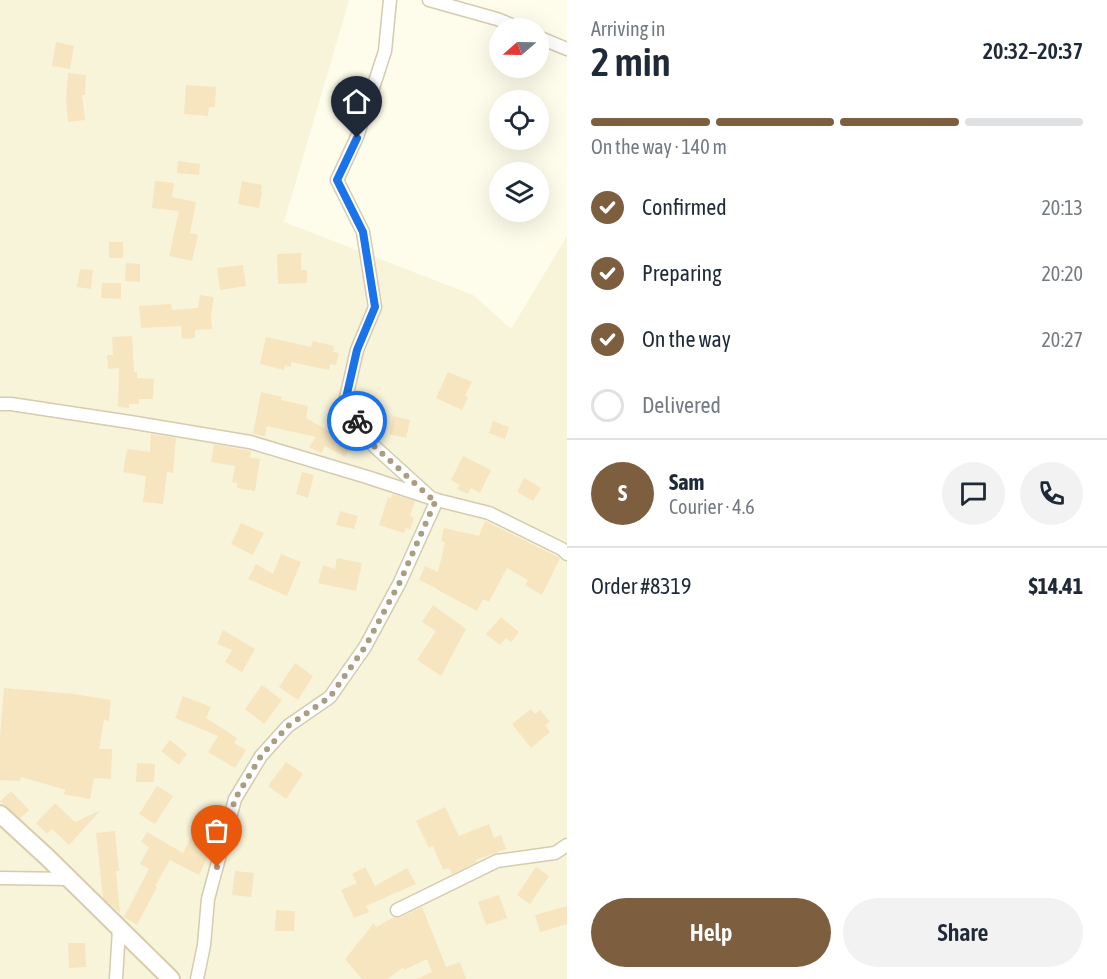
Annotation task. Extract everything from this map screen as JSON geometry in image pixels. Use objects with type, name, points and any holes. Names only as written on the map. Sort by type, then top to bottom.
[{"type":"main road","points":[[0,814],[171,979]]},
{"type":"street","points":[[390,0],[385,51],[357,138],[337,180],[363,232],[375,307],[357,350],[346,398],[364,437],[434,499]]},
{"type":"street","points":[[429,0],[492,18]]},
{"type":"street","points":[[549,42],[567,49]]},
{"type":"street","points":[[0,404],[119,420],[250,442],[434,499],[489,513],[562,549],[567,554]]},
{"type":"street","points":[[197,979],[204,945],[208,899],[235,799],[261,756],[288,726],[330,697],[365,647],[400,582],[434,499]]},
{"type":"street","points":[[397,910],[497,861],[555,853],[567,845]]},
{"type":"street","points":[[0,878],[68,879]]},
{"type":"street","points":[[116,979],[119,929]]},
{"type":"shaded area","points":[[0,0],[349,0],[284,222],[473,295],[511,329],[567,236],[567,979],[0,979]]},
{"type":"building","points":[[56,42],[74,46],[70,69],[52,66]]},
{"type":"building","points":[[68,73],[86,75],[85,95],[82,95],[85,120],[68,122],[66,98]]},
{"type":"building","points":[[186,85],[216,87],[215,107],[209,107],[208,116],[184,114]]},
{"type":"building","points":[[178,161],[200,164],[199,175],[177,173]]},
{"type":"building","points":[[155,181],[174,183],[172,197],[196,202],[190,233],[198,235],[192,261],[169,256],[179,211],[152,208]]},
{"type":"building","points":[[242,181],[262,185],[259,208],[238,204]]},
{"type":"building","points":[[109,242],[123,242],[123,258],[109,258]]},
{"type":"building","points":[[301,253],[301,270],[307,270],[307,283],[278,284],[277,254]]},
{"type":"building","points":[[126,263],[140,264],[140,282],[125,281]]},
{"type":"building","points":[[243,265],[246,286],[220,290],[217,268]]},
{"type":"building","points":[[80,269],[93,270],[91,289],[77,287]]},
{"type":"building","points":[[102,283],[121,283],[121,299],[101,298]]},
{"type":"building","points":[[200,295],[214,297],[212,329],[195,330],[195,338],[182,339],[181,326],[141,328],[139,306],[171,304],[172,310],[198,308]]},
{"type":"building","points":[[132,336],[134,372],[137,372],[137,378],[154,379],[153,399],[139,399],[139,404],[129,404],[129,408],[118,407],[119,368],[108,369],[107,355],[113,355],[112,337]]},
{"type":"building","points":[[266,337],[311,347],[313,341],[334,346],[333,352],[339,353],[336,365],[330,364],[329,370],[291,362],[291,367],[285,365],[284,370],[260,364]]},
{"type":"building","points":[[448,372],[472,382],[465,396],[468,397],[462,410],[436,398]]},
{"type":"building","points":[[261,392],[282,397],[281,400],[308,406],[306,418],[352,444],[345,457],[325,446],[321,453],[309,447],[316,437],[267,426],[265,436],[253,434]]},
{"type":"building","points":[[393,416],[410,420],[406,438],[389,434]]},
{"type":"building","points":[[493,421],[509,427],[505,439],[489,433]]},
{"type":"building","points":[[151,434],[176,438],[173,473],[167,472],[163,504],[143,502],[146,476],[123,472],[127,449],[150,452]]},
{"type":"building","points":[[214,444],[251,451],[250,458],[260,459],[255,491],[237,488],[237,483],[232,482],[235,466],[211,462]]},
{"type":"building","points":[[463,456],[491,470],[480,493],[471,488],[468,494],[457,489],[460,485],[451,480]]},
{"type":"building","points":[[302,472],[314,475],[308,498],[296,494]]},
{"type":"building","points":[[524,478],[541,488],[533,501],[517,492]]},
{"type":"building","points":[[392,494],[415,501],[410,516],[414,518],[410,530],[406,528],[404,533],[379,525],[388,497],[391,498]]},
{"type":"building","points":[[340,511],[358,516],[354,529],[336,525]]},
{"type":"building","points":[[485,521],[560,558],[542,595],[525,585],[528,580],[507,568],[489,602],[483,599],[477,611],[419,580],[425,566],[438,572],[445,542],[441,541],[444,528],[479,536]]},
{"type":"building","points":[[241,523],[264,533],[253,555],[231,544]]},
{"type":"building","points":[[281,554],[301,562],[287,596],[248,579],[256,564],[273,574]]},
{"type":"building","points":[[337,558],[362,563],[356,591],[318,583],[323,565],[335,569]]},
{"type":"building","points":[[433,605],[466,629],[441,676],[417,660],[436,631],[422,622]]},
{"type":"building","points":[[501,617],[519,632],[511,642],[506,638],[500,645],[486,634]]},
{"type":"building","points":[[223,630],[255,649],[242,672],[225,662],[232,650],[217,644]]},
{"type":"building","points":[[295,663],[313,676],[298,700],[279,687]]},
{"type":"building","points":[[262,685],[282,700],[264,724],[245,709]]},
{"type":"building","points":[[4,688],[74,694],[111,700],[109,721],[104,720],[99,749],[112,749],[111,779],[94,778],[90,799],[63,794],[66,790],[21,777],[20,781],[0,780],[0,737]]},
{"type":"building","points":[[183,696],[211,707],[206,718],[237,738],[234,743],[246,750],[235,768],[208,752],[218,736],[175,718]]},
{"type":"building","points":[[531,709],[535,714],[540,710],[550,722],[545,725],[550,732],[531,748],[512,724]]},
{"type":"building","points":[[170,740],[187,754],[179,765],[161,751]]},
{"type":"building","points":[[286,762],[303,774],[286,799],[268,786]]},
{"type":"building","points":[[137,763],[155,764],[154,782],[136,782]]},
{"type":"building","points":[[157,786],[173,796],[155,824],[139,814]]},
{"type":"building","points":[[11,791],[29,810],[20,818],[0,801]]},
{"type":"building","points":[[55,803],[75,822],[101,810],[69,845],[52,829],[47,834],[36,823]]},
{"type":"building","points":[[445,807],[459,836],[489,824],[494,838],[501,835],[506,849],[476,860],[477,862],[452,874],[449,868],[443,870],[433,846],[429,848],[416,821]]},
{"type":"building","points":[[115,831],[120,913],[103,898],[96,833]]},
{"type":"building","points":[[147,832],[183,853],[193,833],[214,844],[199,875],[170,860],[137,925],[124,917],[149,869],[140,864],[149,847],[141,842]]},
{"type":"building","points":[[365,867],[375,886],[407,868],[416,884],[366,906],[369,912],[354,918],[341,890],[357,883],[352,874]]},
{"type":"building","points":[[536,867],[549,876],[530,904],[517,895]]},
{"type":"building","points":[[235,871],[254,873],[251,897],[232,895]]},
{"type":"building","points":[[499,895],[507,918],[486,925],[478,902]]},
{"type":"building","points":[[567,906],[567,924],[540,932],[535,915]]},
{"type":"building","points":[[422,907],[446,967],[460,962],[466,979],[417,979],[432,972],[427,959],[404,970],[403,967],[388,979],[362,979],[345,959],[374,923],[376,927],[394,917],[401,917]]},
{"type":"building","points":[[276,910],[295,911],[294,931],[275,931]]},
{"type":"building","points":[[68,943],[85,943],[86,967],[69,968]]},
{"type":"way so far","points":[[217,867],[235,799],[261,756],[288,726],[330,697],[365,647],[400,582],[436,500],[432,499],[364,437],[357,421]]},
{"type":"route","points":[[357,138],[337,180],[363,232],[375,307],[357,350],[346,398],[357,421]]}]
